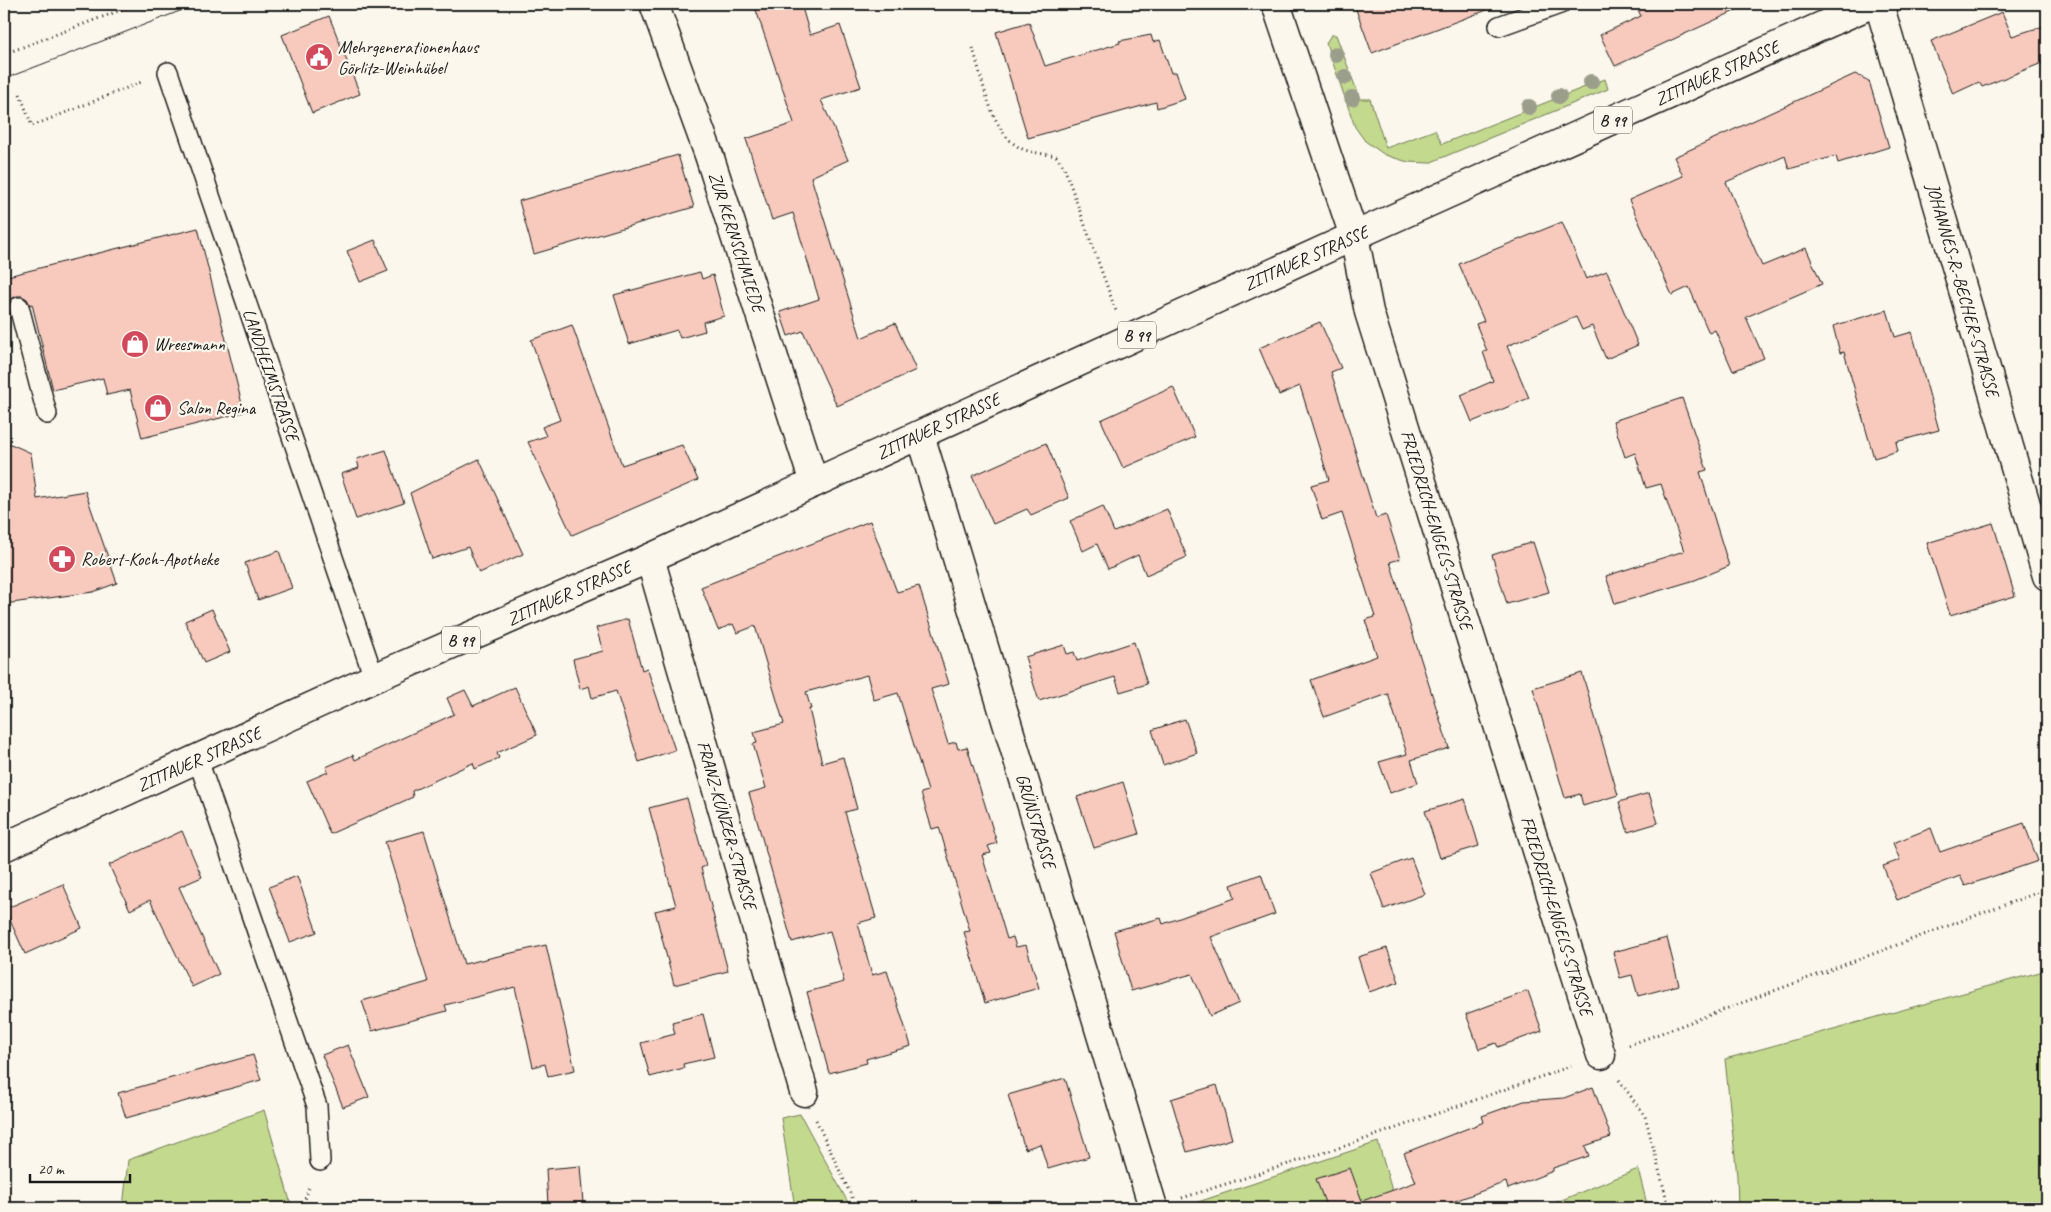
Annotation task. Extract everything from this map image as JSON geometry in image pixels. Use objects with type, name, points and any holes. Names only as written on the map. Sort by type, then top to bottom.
[{"type":"street","name":"ZUR KERNSCHMIEDE","points":[[654,4],[709,155],[814,483]]},
{"type":"street","name":"FRIEDRICH-ENGELS-STRASSE","points":[[1276,4],[1354,236],[1369,312],[1601,1055]]},
{"type":"street","name":"ZITTAUER STRASSE","points":[[4,847],[374,678],[650,558],[1354,236],[1871,4]]},
{"type":"street","name":"JOHANNES-R.-BECHER-STRASSE","points":[[1879,4],[2047,576]]},
{"type":"street","name":"GRÜNSTRASSE","points":[[920,435],[1153,1207]]},
{"type":"street","name":"FRANZ-KÜNZER-STRASSE","points":[[650,558],[804,1092]]},
{"type":"lane","points":[[1499,26],[1560,4]]},
{"type":"lane","name":"LANDHEIMSTRASSE","points":[[168,72],[374,678]]},
{"type":"lane","points":[[19,307],[47,414]]},
{"type":"lane","points":[[198,760],[317,1106],[320,1161]]},
{"type":"path","points":[[4,54],[137,4]]},
{"type":"path","points":[[973,48],[990,105],[1003,133],[1024,149],[1056,156],[1064,167],[1127,339]]},
{"type":"path","points":[[20,94],[32,126],[168,72]]},
{"type":"path","points":[[1601,1055],[1646,1116],[1669,1208]]},
{"type":"path","points":[[804,1092],[858,1208]]},
{"type":"green space","points":[[1331,35],[1336,35],[1360,99],[1370,99],[1386,148],[1435,130],[1442,144],[1605,79],[1608,89],[1429,163],[1408,162],[1385,155],[1365,141],[1355,127],[1326,43]]},
{"type":"green space","points":[[2047,970],[2047,1208],[1738,1208],[1737,1176],[1725,1059]]},
{"type":"green space","points":[[264,1110],[292,1208],[123,1208],[128,1160]]},
{"type":"green space","points":[[800,1114],[851,1208],[795,1208],[781,1118]]},
{"type":"green space","points":[[1378,1142],[1397,1208],[1180,1208]]},
{"type":"green space","points":[[1638,1169],[1648,1208],[1542,1208]]},
{"type":"building","points":[[754,4],[801,4],[810,35],[840,25],[861,87],[821,100],[848,160],[811,177],[861,338],[895,323],[916,370],[837,406],[803,331],[788,336],[780,312],[819,299],[793,213],[772,220],[746,139],[794,123]]},
{"type":"building","points":[[1354,4],[1495,4],[1495,7],[1372,53]]},
{"type":"building","points":[[1635,4],[1750,4],[1615,66],[1600,35],[1641,16]]},
{"type":"building","points":[[2002,12],[2012,36],[2047,25],[2047,61],[1982,87],[1979,82],[1953,94],[1931,41]]},
{"type":"building","points":[[329,16],[360,94],[312,113],[282,35]]},
{"type":"building","points":[[1029,22],[1045,66],[1120,43],[1119,41],[1151,35],[1153,42],[1160,40],[1171,73],[1176,72],[1185,99],[1157,108],[1156,102],[1028,138],[996,32]]},
{"type":"building","points":[[1855,74],[1869,81],[1889,147],[1838,163],[1836,156],[1789,169],[1785,156],[1726,182],[1762,266],[1806,248],[1822,284],[1746,317],[1764,358],[1733,371],[1715,330],[1709,333],[1689,287],[1672,295],[1629,200],[1683,176],[1674,157]]},
{"type":"building","points":[[678,155],[694,207],[534,254],[519,201]]},
{"type":"building","points":[[1562,222],[1586,279],[1607,271],[1638,345],[1606,359],[1592,326],[1582,330],[1576,317],[1507,346],[1529,398],[1472,422],[1461,395],[1493,381],[1483,352],[1487,351],[1476,324],[1484,321],[1459,264]]},
{"type":"building","name":"Wreesmann","points":[[198,228],[244,412],[142,438],[130,390],[107,395],[103,378],[53,390],[32,304],[30,305],[27,299],[22,296],[17,296],[11,299],[8,310],[4,311],[4,277]]},
{"type":"building","points":[[375,240],[388,271],[360,282],[347,251]]},
{"type":"building","points":[[700,272],[702,279],[713,275],[724,316],[703,322],[705,331],[680,338],[677,330],[629,344],[614,295]]},
{"type":"building","points":[[1887,310],[1895,337],[1912,332],[1939,430],[1896,442],[1898,451],[1874,458],[1844,352],[1840,353],[1833,326]]},
{"type":"building","points":[[1320,322],[1341,368],[1331,372],[1376,518],[1386,515],[1400,559],[1390,562],[1449,748],[1411,760],[1418,783],[1390,793],[1379,762],[1407,754],[1388,694],[1324,717],[1311,680],[1377,656],[1365,620],[1375,617],[1342,513],[1322,520],[1311,485],[1329,480],[1300,386],[1279,395],[1259,348]]},
{"type":"building","points":[[572,325],[622,465],[682,445],[698,480],[572,535],[528,442],[546,436],[542,427],[560,420],[531,340]]},
{"type":"building","points":[[1173,387],[1195,437],[1123,468],[1101,420]]},
{"type":"building","points":[[1682,398],[1707,470],[1700,472],[1729,566],[1695,580],[1615,604],[1606,576],[1684,551],[1661,484],[1646,488],[1635,453],[1625,457],[1613,421]]},
{"type":"building","points":[[4,441],[31,453],[37,499],[85,491],[117,583],[93,592],[4,604]]},
{"type":"building","points":[[1046,443],[1069,498],[1031,515],[1027,509],[993,524],[972,476]]},
{"type":"building","points":[[386,450],[404,503],[356,519],[341,474],[359,468],[357,459]]},
{"type":"building","points":[[479,459],[523,554],[479,573],[468,547],[432,559],[410,493]]},
{"type":"building","points":[[1103,506],[1114,532],[1167,509],[1187,557],[1146,575],[1138,555],[1108,569],[1097,544],[1083,551],[1070,521]]},
{"type":"building","points":[[870,521],[897,592],[919,586],[949,684],[931,689],[948,744],[956,742],[958,749],[967,747],[997,843],[988,846],[991,853],[982,855],[1007,939],[1013,937],[1016,947],[1026,945],[1039,988],[985,1003],[964,932],[970,931],[939,827],[932,829],[921,793],[928,791],[898,693],[874,700],[867,675],[806,692],[822,763],[843,757],[857,809],[845,812],[876,918],[858,923],[872,975],[887,971],[911,1046],[866,1059],[867,1063],[829,1073],[807,992],[844,982],[830,931],[792,942],[749,793],[766,788],[753,744],[757,743],[754,732],[784,724],[755,626],[737,633],[733,624],[718,630],[701,587]]},
{"type":"building","points":[[1993,523],[2015,596],[1950,615],[1927,543]]},
{"type":"building","points":[[1533,542],[1549,592],[1507,604],[1492,555]]},
{"type":"building","points":[[279,551],[292,588],[258,600],[245,563]]},
{"type":"building","points":[[212,609],[230,652],[204,663],[185,621]]},
{"type":"building","points":[[628,619],[642,670],[647,668],[675,750],[639,762],[616,691],[592,698],[589,686],[580,689],[573,659],[603,651],[596,628]]},
{"type":"building","points":[[1134,642],[1147,684],[1120,692],[1115,677],[1039,701],[1025,657],[1064,645],[1067,654],[1074,652],[1077,661]]},
{"type":"building","points":[[1582,673],[1618,795],[1583,806],[1580,794],[1565,798],[1533,688]]},
{"type":"building","points":[[515,687],[537,735],[497,753],[499,758],[475,769],[473,763],[412,791],[413,797],[330,834],[307,781],[328,772],[326,767],[353,755],[355,760],[454,714],[447,698],[465,690],[473,706]]},
{"type":"building","points":[[1185,719],[1197,753],[1163,765],[1152,730]]},
{"type":"building","points":[[1123,782],[1139,834],[1094,848],[1077,797]]},
{"type":"building","points":[[1649,793],[1658,823],[1628,832],[1619,802]]},
{"type":"building","points":[[687,798],[706,866],[701,868],[728,971],[674,985],[655,911],[676,906],[649,808]]},
{"type":"building","points":[[1465,799],[1479,846],[1440,858],[1425,811]]},
{"type":"building","points":[[2024,823],[2038,861],[1965,886],[1960,876],[1897,900],[1883,866],[1900,860],[1893,843],[1931,828],[1940,852]]},
{"type":"building","points":[[182,831],[202,877],[179,887],[219,974],[192,987],[150,900],[130,910],[109,865]]},
{"type":"building","points":[[424,831],[464,964],[546,945],[575,1070],[548,1076],[545,1064],[533,1067],[515,987],[445,1005],[447,1011],[372,1031],[362,1001],[428,982],[385,842]]},
{"type":"building","points":[[1411,858],[1425,894],[1384,909],[1371,873]]},
{"type":"building","points":[[1261,874],[1275,914],[1211,937],[1239,1003],[1210,1016],[1192,974],[1131,991],[1114,931],[1161,918],[1163,924],[1235,898],[1231,885]]},
{"type":"building","points":[[297,876],[317,932],[290,942],[269,887]]},
{"type":"building","points":[[63,884],[82,928],[25,954],[5,909]]},
{"type":"building","points":[[1667,938],[1679,985],[1638,996],[1632,975],[1620,978],[1613,952]]},
{"type":"building","points":[[1387,948],[1399,982],[1369,992],[1358,957]]},
{"type":"building","points":[[1528,991],[1542,1031],[1498,1047],[1496,1043],[1479,1049],[1466,1014]]},
{"type":"building","points":[[703,1014],[714,1057],[683,1064],[684,1068],[650,1077],[641,1043],[675,1034],[672,1022]]},
{"type":"building","points":[[348,1045],[369,1097],[343,1107],[322,1055]]},
{"type":"building","points":[[253,1055],[261,1080],[126,1118],[118,1093]]},
{"type":"building","points":[[1065,1078],[1089,1157],[1048,1169],[1040,1144],[1025,1149],[1008,1095]]},
{"type":"building","points":[[1217,1085],[1232,1139],[1187,1152],[1171,1099]]},
{"type":"building","points":[[1593,1087],[1611,1137],[1585,1146],[1589,1156],[1553,1168],[1553,1171],[1508,1189],[1506,1182],[1436,1208],[1327,1208],[1316,1179],[1350,1168],[1362,1201],[1416,1182],[1404,1153],[1484,1122],[1482,1116],[1524,1101],[1564,1098]]},
{"type":"building","points":[[580,1166],[583,1203],[548,1205],[546,1169]]},
{"type":"tram line","points":[[4,79],[198,4]]},
{"type":"place","name":"Mehrgenerationenhaus Görlitz-Weinhübel","points":[[319,57]]},
{"type":"place","name":"Wreesmann","points":[[135,344]]},
{"type":"place","name":"Salon Regina","points":[[158,408]]},
{"type":"place","name":"Robert-Koch-Apotheke","points":[[62,559]]}]
